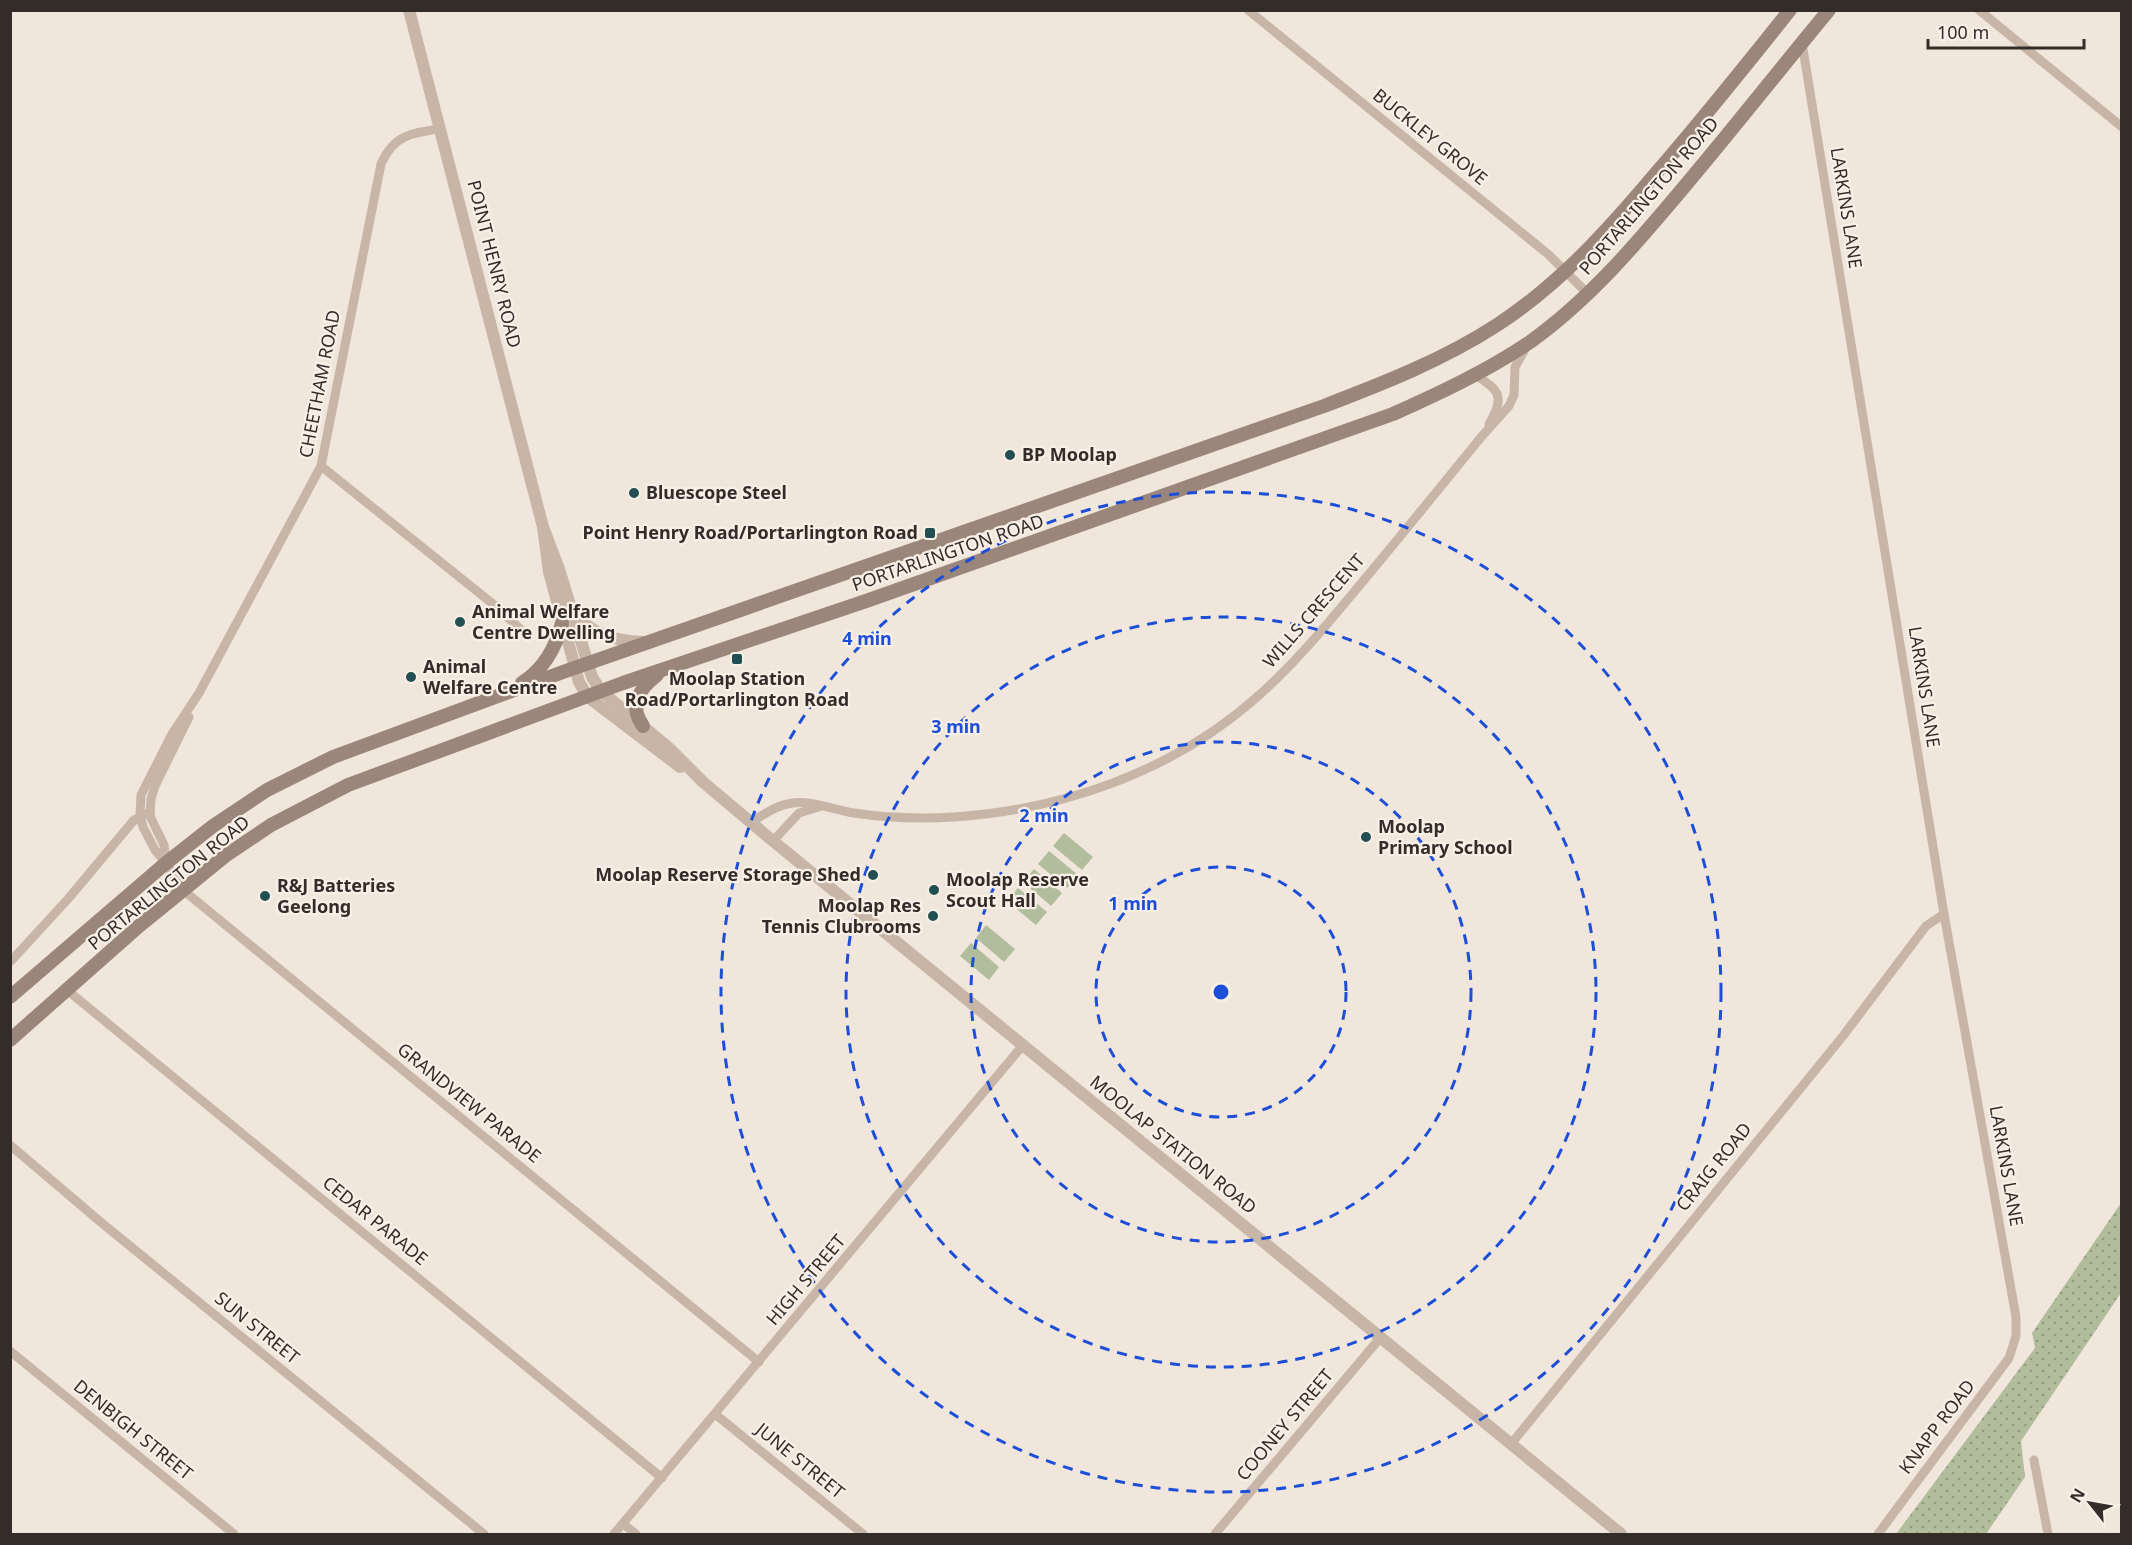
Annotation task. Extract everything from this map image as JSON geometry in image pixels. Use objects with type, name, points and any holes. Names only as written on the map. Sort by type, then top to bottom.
[{"type":"main road","name":"PORTARLINGTON ROAD","points":[[10,998],[166,862],[213,826],[267,790],[333,757],[648,642],[1324,406],[1392,380],[1455,351],[1527,304],[1566,272],[1606,232],[1705,116],[1790,10]]},
{"type":"main road","name":"PORTARLINGTON ROAD","points":[[10,1040],[225,856],[271,825],[348,784],[602,691],[1382,418],[1475,375],[1530,341],[1588,294],[1634,246],[1828,10]]},
{"type":"main road","points":[[507,692],[539,668],[558,640],[562,623]]},
{"type":"main road","points":[[643,726],[635,714],[637,698],[644,686],[661,671]]},
{"type":"street","name":"POINT HENRY ROAD","points":[[410,10],[543,527],[570,607],[581,666],[579,682],[588,697]]},
{"type":"street","name":"BUCKLEY GROVE","points":[[1248,10],[1549,255],[1588,294]]},
{"type":"street","points":[[1979,10],[2121,127]]},
{"type":"street","name":"LARKINS LANE","points":[[1802,43],[1944,914],[2016,1317],[2016,1336]]},
{"type":"street","name":"CHEETHAM ROAD","points":[[150,812],[154,786],[199,693],[321,466],[381,164],[385,154],[404,136],[440,129]]},
{"type":"street","name":"WILLS CRESCENT","points":[[752,822],[773,808],[808,802],[822,807],[894,818],[931,819],[1022,810],[1075,797],[1114,783],[1175,754],[1211,732],[1250,704],[1307,649],[1509,406],[1514,395],[1515,367],[1530,341]]},
{"type":"street","name":"WILLS CRESCENT","points":[[1475,375],[1491,384],[1499,400],[1497,411],[1482,436]]},
{"type":"street","points":[[321,466],[498,608],[521,630]]},
{"type":"street","name":"POINT HENRY ROAD","points":[[543,527],[549,573],[562,623],[581,666],[602,691]]},
{"type":"street","points":[[570,607],[586,625],[606,636],[623,641],[648,642]]},
{"type":"street","name":"MOOLAP STATION ROAD","points":[[602,691],[669,748],[703,783]]},
{"type":"street","name":"CHEETHAM ROAD","points":[[140,816],[139,803],[146,782],[172,734],[199,693]]},
{"type":"street","name":"MOOLAP STATION ROAD","points":[[588,697],[752,822],[1621,1534]]},
{"type":"street","name":"WILLS CRESCENT","points":[[773,841],[799,813],[822,807]]},
{"type":"street","points":[[10,962],[128,826],[140,816],[150,812],[164,845],[166,862]]},
{"type":"street","points":[[140,816],[155,850],[166,862]]},
{"type":"street","name":"GRANDVIEW PARADE","points":[[166,862],[183,890],[759,1362]]},
{"type":"street","name":"CRAIG ROAD","points":[[1510,1444],[1843,1036],[1926,926],[1944,914]]},
{"type":"street","name":"CEDAR PARADE","points":[[67,990],[662,1478]]},
{"type":"street","name":"HIGH STREET","points":[[614,1534],[1023,1045]]},
{"type":"street","name":"SUN STREET","points":[[10,1145],[121,1239],[484,1534]]},
{"type":"street","name":"KNAPP ROAD","points":[[1878,1534],[2009,1358],[2016,1336]]},
{"type":"street","name":"COONEY STREET","points":[[1215,1534],[1380,1338]]},
{"type":"street","name":"DENBIGH STREET","points":[[10,1351],[234,1534]]},
{"type":"street","name":"JUNE STREET","points":[[715,1414],[863,1534]]},
{"type":"street","points":[[2034,1460],[2048,1534]]},
{"type":"street","points":[[623,1524],[636,1534]]},
{"type":"green space","points":[[1064,833],[1093,857],[1082,870],[1053,846]]},
{"type":"green space","points":[[1049,851],[1078,875],[1067,888],[1038,864]]},
{"type":"green space","points":[[1034,869],[1062,893],[1051,906],[1023,882]]},
{"type":"green space","points":[[1018,888],[1047,912],[1036,925],[1007,901]]},
{"type":"green space","points":[[986,925],[1015,949],[1004,962],[976,938]]},
{"type":"green space","points":[[971,943],[999,967],[989,980],[960,956]]},
{"type":"green space","points":[[2121,1203],[2121,1293],[2021,1441],[2025,1477],[1986,1534],[1896,1534],[2035,1348],[2032,1333]]},
{"type":"place","name":"BP Moolap","points":[[1010,455]]},
{"type":"place","name":"Bluescope Steel","points":[[634,493]]},
{"type":"place","name":"Point Henry Road/Portarlington Road","points":[[930,533]]},
{"type":"place","name":"Animal Welfare Centre Dwelling","points":[[460,622]]},
{"type":"place","name":"Moolap Station Road/Portarlington Road","points":[[737,659]]},
{"type":"place","name":"Animal Welfare Centre","points":[[411,677]]},
{"type":"place","name":"Moolap Primary School","points":[[1366,837]]},
{"type":"place","name":"Moolap Reserve Storage Shed","points":[[873,875]]},
{"type":"place","name":"Moolap Reserve Scout Hall","points":[[934,890]]},
{"type":"place","name":"R&J Batteries Geelong","points":[[265,896]]},
{"type":"place","name":"Moolap Res Tennis Clubrooms","points":[[933,916]]}]
